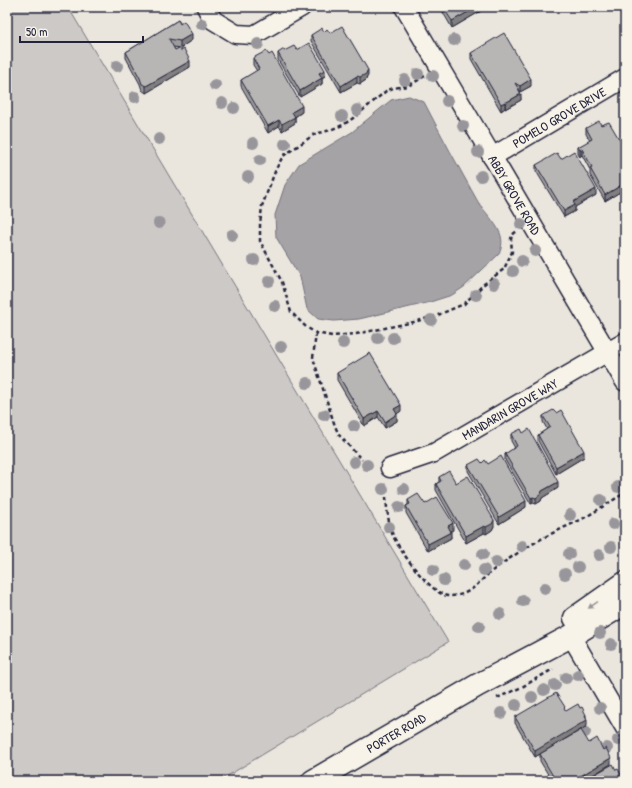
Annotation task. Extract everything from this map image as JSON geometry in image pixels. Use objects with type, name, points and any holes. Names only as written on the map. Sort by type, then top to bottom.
[{"type":"main road","name":"PORTER ROAD","points":[[478,685],[625,583]]},
{"type":"main road","name":"PORTER ROAD","points":[[313,781],[478,685],[571,636],[625,603]]},
{"type":"street","points":[[206,7],[214,20],[236,34],[254,35],[302,7]]},
{"type":"street","name":"ABBY GROVE ROAD","points":[[404,7],[625,382]]},
{"type":"street","name":"POMELO GROVE DRIVE","points":[[492,157],[625,78]]},
{"type":"street","name":"MANDARIN GROVE WAY","points":[[390,468],[434,454],[625,342]]},
{"type":"street","points":[[571,636],[625,728]]},
{"type":"path","points":[[426,76],[408,86],[393,88],[386,91],[343,125],[316,134],[282,156],[262,206],[260,241],[282,282],[292,312],[306,327],[316,333],[332,336],[356,334],[414,322],[438,315],[464,304],[484,284],[504,269],[512,252],[510,239],[512,235],[518,231]]},
{"type":"path","points":[[316,333],[313,358],[335,426],[339,435],[362,460]]},
{"type":"path","points":[[386,497],[388,517],[392,534],[400,549],[424,579],[437,592],[448,597],[463,594],[476,587],[490,572],[510,557],[583,518],[625,493]]},
{"type":"shaded area","points":[[7,7],[68,7],[448,642],[219,781],[7,781]]},
{"type":"shaded area","points":[[409,96],[424,102],[477,200],[498,229],[502,241],[500,252],[464,287],[452,295],[427,303],[359,319],[334,321],[318,319],[307,309],[300,277],[276,237],[275,215],[285,185],[299,164],[352,132],[391,100]]},
{"type":"building","points":[[443,7],[477,7],[452,21]]},
{"type":"building","points":[[178,20],[180,24],[184,21],[192,34],[180,41],[169,39],[175,50],[181,47],[181,51],[184,49],[190,61],[146,86],[142,84],[126,52]]},
{"type":"building","points":[[342,26],[368,70],[366,74],[360,77],[357,76],[341,86],[311,35],[322,28],[324,32],[327,29],[330,33]]},
{"type":"building","points":[[504,33],[531,79],[520,86],[515,83],[521,94],[501,104],[471,53]]},
{"type":"building","points":[[309,43],[325,70],[319,73],[322,78],[300,91],[278,53],[284,49],[284,51],[294,46],[297,50]]},
{"type":"building","points":[[266,51],[269,55],[272,53],[302,106],[292,112],[295,117],[282,124],[279,120],[268,126],[241,80],[259,69],[253,58]]},
{"type":"building","points":[[599,121],[601,125],[609,122],[625,149],[625,183],[605,195],[590,168],[592,167],[582,149],[580,150],[578,147],[592,139],[586,128]]},
{"type":"building","points":[[574,151],[596,189],[573,202],[575,205],[564,211],[536,165],[557,153],[561,159]]},
{"type":"building","points":[[370,353],[401,405],[394,409],[397,414],[385,422],[378,411],[364,419],[337,373]]},
{"type":"building","points":[[553,410],[556,413],[561,410],[584,451],[556,467],[538,435],[550,427],[543,416]]},
{"type":"building","points":[[521,429],[523,433],[529,429],[558,482],[542,491],[536,498],[531,498],[505,454],[517,446],[511,434]]},
{"type":"building","points":[[501,456],[526,501],[499,517],[468,465],[479,459],[482,463],[485,460],[488,464]]},
{"type":"building","points":[[449,471],[456,483],[468,476],[494,520],[492,524],[486,527],[484,526],[466,536],[436,484],[441,481],[439,477]]},
{"type":"building","points":[[418,494],[425,504],[437,497],[453,523],[448,526],[451,532],[428,544],[406,506],[410,504],[408,500]]},
{"type":"building","points":[[556,693],[566,711],[578,704],[580,708],[582,707],[587,720],[535,751],[515,717]]},
{"type":"building","points":[[581,730],[589,743],[597,738],[603,750],[606,748],[611,758],[572,781],[556,781],[540,754]]},
{"type":"building","points":[[613,764],[623,778],[617,781],[583,781]]}]
